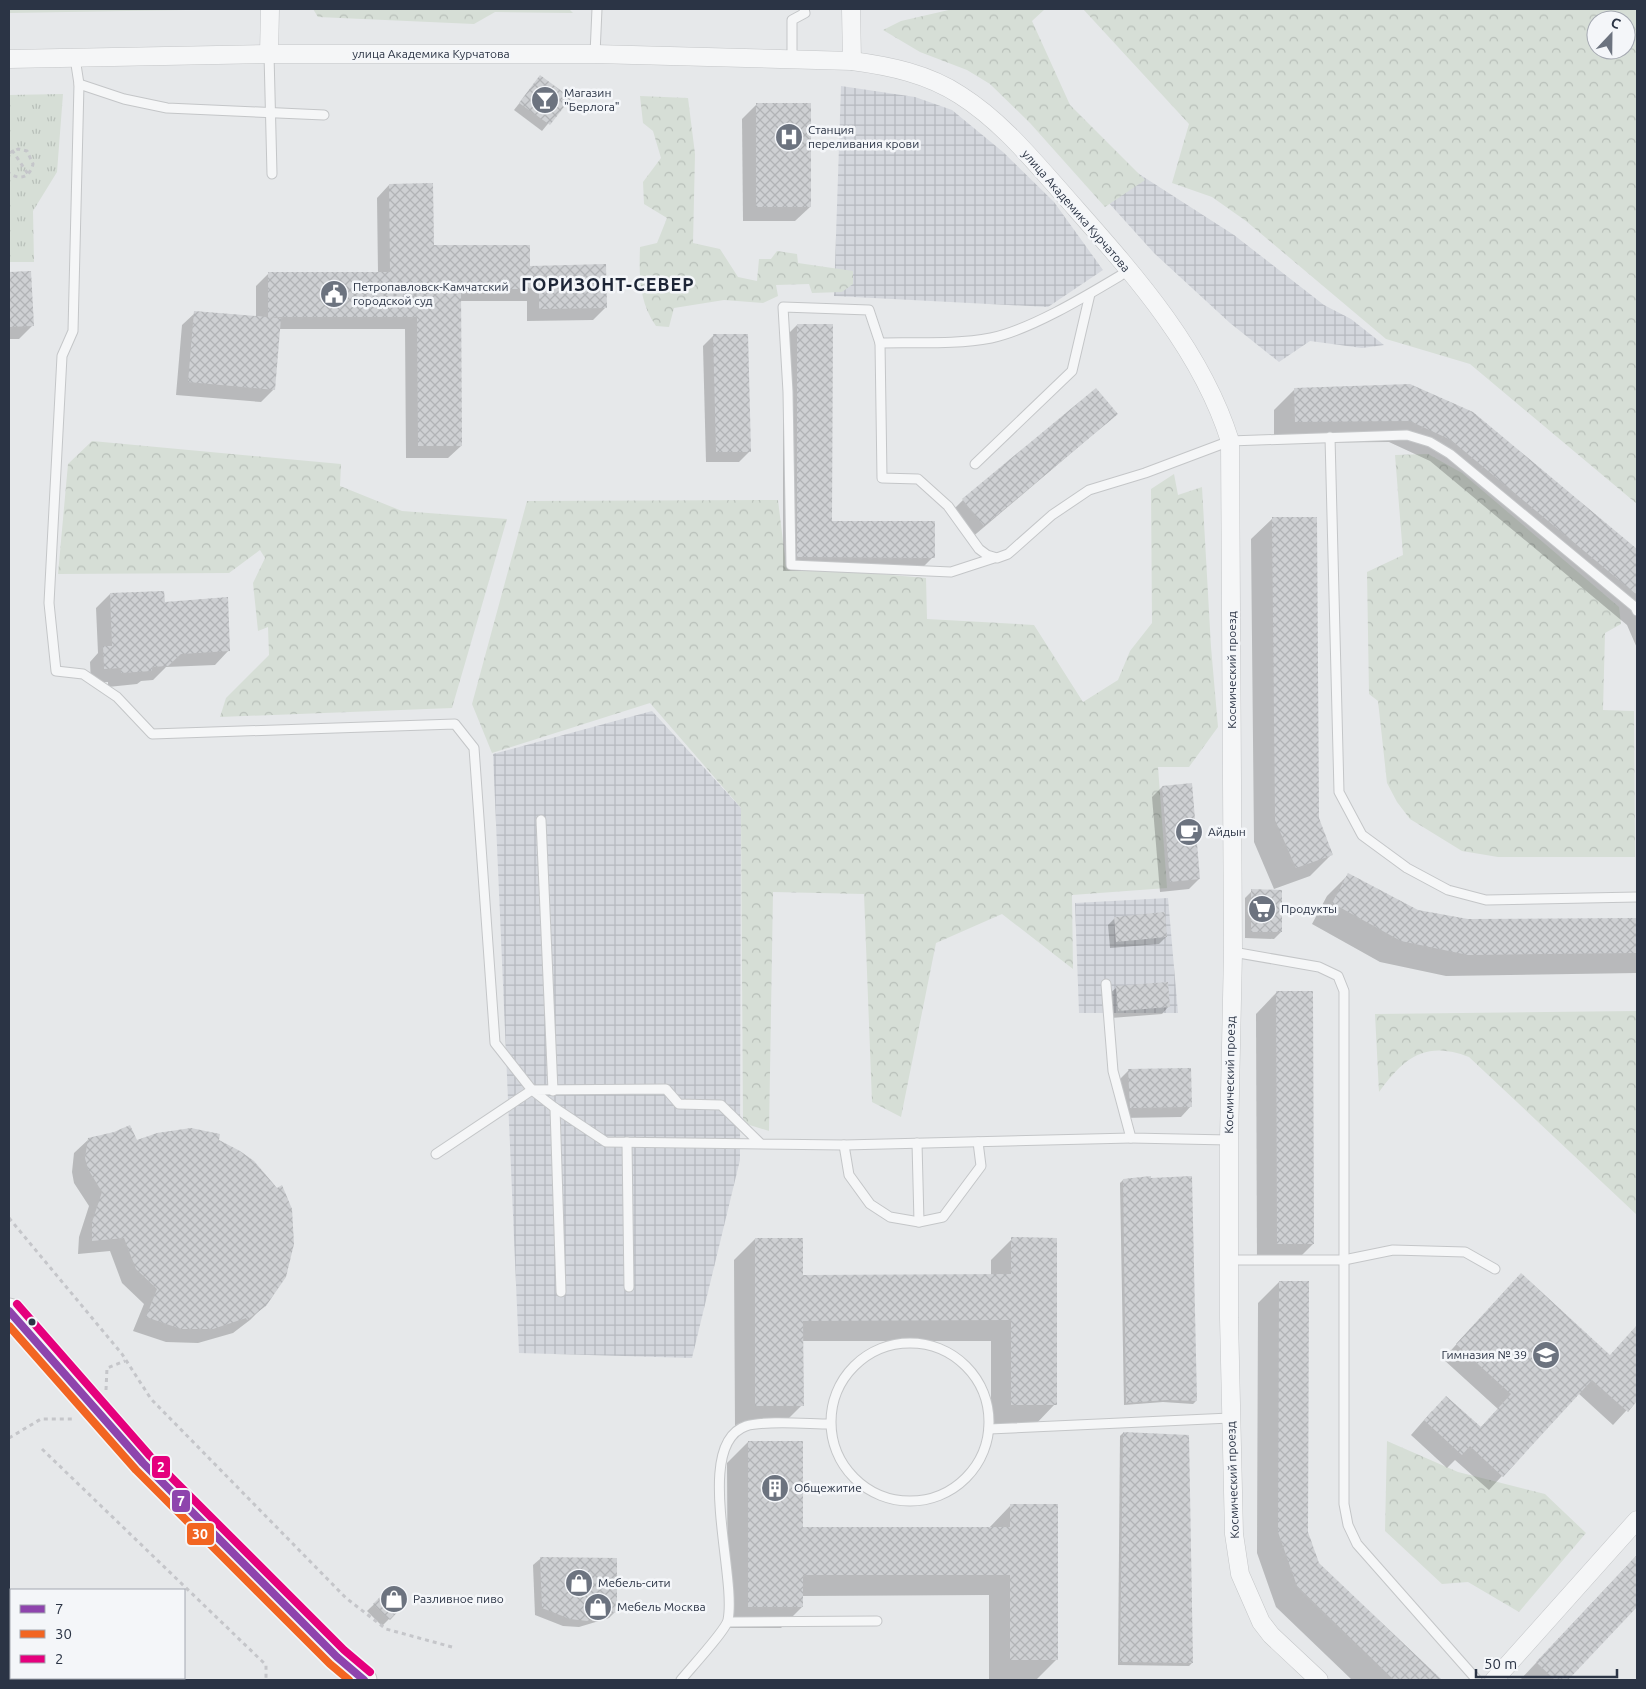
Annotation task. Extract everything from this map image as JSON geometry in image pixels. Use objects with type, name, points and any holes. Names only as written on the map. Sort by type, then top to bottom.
[{"type":"main road","points":[[9,1311],[143,1463],[337,1657],[364,1680]]},
{"type":"street","points":[[269,54],[270,9]]},
{"type":"street","points":[[851,9],[852,61]]},
{"type":"street","name":"улица Академика Курчатова","points":[[9,59],[269,54],[595,54],[852,61],[892,68],[928,79],[958,93],[983,110],[1025,151],[1128,271],[1162,314],[1196,365],[1223,418],[1230,440]]},
{"type":"street","name":"Космический проезд","points":[[1230,440],[1233,952],[1229,1140],[1231,1260],[1230,1418],[1234,1534],[1240,1574],[1255,1609],[1271,1635],[1319,1680]]},
{"type":"street","points":[[1494,1680],[1637,1520]]},
{"type":"lane","points":[[595,54],[597,9]]},
{"type":"lane","points":[[792,60],[792,20],[805,13],[804,9]]},
{"type":"lane","points":[[269,54],[272,174]]},
{"type":"lane","points":[[75,58],[79,84],[73,331],[62,356],[50,593],[56,671],[83,674],[117,697],[152,734],[455,724],[474,748],[495,1043],[532,1090],[555,1108],[606,1142],[844,1144],[1131,1138],[1229,1140]]},
{"type":"lane","points":[[79,84],[124,99],[167,108],[324,115]]},
{"type":"lane","points":[[880,343],[973,341],[1008,334],[1090,294],[1128,271]]},
{"type":"lane","points":[[974,464],[1072,370],[1090,294]]},
{"type":"lane","points":[[994,558],[979,549],[948,506],[918,479],[882,478],[880,343],[869,310],[783,307],[788,392],[791,565],[951,572],[1008,554],[1052,514],[1089,490],[1145,473],[1230,440],[1408,435],[1430,442],[1450,454],[1637,611]]},
{"type":"lane","points":[[1330,437],[1339,792],[1362,835],[1415,873],[1448,890],[1486,900],[1637,897]]},
{"type":"lane","points":[[541,820],[553,1091]]},
{"type":"lane","points":[[1233,952],[1320,967],[1338,976],[1344,991],[1344,1504],[1348,1525],[1357,1544],[1373,1565],[1477,1680]]},
{"type":"lane","points":[[1106,984],[1113,1071],[1131,1138]]},
{"type":"lane","points":[[436,1154],[532,1090],[666,1089],[679,1104],[721,1105],[761,1144]]},
{"type":"lane","points":[[555,1108],[561,1292]]},
{"type":"lane","points":[[627,1142],[629,1287]]},
{"type":"lane","points":[[844,1144],[849,1175],[870,1204],[890,1217],[918,1222],[943,1217],[964,1190],[981,1166],[978,1142]]},
{"type":"lane","points":[[917,1143],[918,1222]]},
{"type":"lane","points":[[1231,1260],[1344,1260],[1393,1250],[1465,1252],[1495,1268]]},
{"type":"lane","points":[[912,1343],[937,1347],[959,1360],[977,1379],[987,1403],[989,1429],[982,1455],[967,1476],[946,1492],[921,1500],[894,1500],[869,1490],[849,1473],[835,1450],[830,1424],[833,1399],[845,1376],[863,1358],[886,1346],[912,1343]]},
{"type":"lane","points":[[989,1429],[1230,1418]]},
{"type":"lane","points":[[681,1680],[728,1622],[728,1588],[719,1469],[726,1442],[738,1430],[752,1424],[830,1424]]},
{"type":"lane","points":[[728,1622],[877,1621]]},
{"type":"path","points":[[9,174],[19,178],[28,174],[33,167],[31,155],[21,149],[11,151],[28,174]]},
{"type":"path","points":[[9,1218],[122,1354],[150,1399],[346,1598],[386,1630],[452,1647]]},
{"type":"path","points":[[107,1389],[107,1368],[125,1360]]},
{"type":"path","points":[[9,1438],[42,1419],[72,1419]]},
{"type":"path","points":[[42,1449],[266,1665],[266,1680]]},
{"type":"shaded area","points":[[841,86],[915,97],[952,110],[1003,152],[1054,202],[1103,270],[1048,307],[834,296]]},
{"type":"shaded area","points":[[1055,120],[1234,235],[1324,305],[1351,319],[1384,345],[1362,348],[1310,341],[1279,362],[1230,323],[1154,253],[1043,130]]},
{"type":"shaded area","points":[[652,711],[741,808],[740,1160],[692,1358],[519,1353],[493,754]]},
{"type":"shaded area","points":[[1168,898],[1178,1013],[1079,1013],[1075,903]]},
{"type":"green space","points":[[9,9],[186,9],[187,10],[9,13]]},
{"type":"green space","points":[[313,9],[569,9],[573,13],[495,12],[474,24],[318,17]]},
{"type":"green space","points":[[953,9],[1045,9],[1032,21],[1070,105],[1145,180],[1105,207],[1030,123],[990,84],[967,70],[920,52],[883,30],[901,21]]},
{"type":"green space","points":[[1083,9],[1637,9],[1637,504],[1470,364],[1386,339],[1246,221],[1212,197],[1172,183],[1189,124]]},
{"type":"green space","points":[[63,94],[57,172],[33,211],[34,262],[9,262],[9,95]]},
{"type":"green space","points":[[640,96],[688,98],[695,154],[693,243],[720,249],[738,277],[757,281],[759,259],[771,259],[777,251],[797,254],[798,263],[853,271],[853,284],[842,292],[812,293],[809,284],[776,285],[778,296],[763,303],[724,300],[674,308],[669,327],[656,326],[650,317],[643,298],[640,278],[640,247],[657,243],[667,218],[644,204],[643,182],[661,158],[653,131],[643,123]]},
{"type":"green space","points":[[92,441],[341,464],[340,486],[402,511],[507,519],[452,708],[220,717],[226,698],[269,655],[268,627],[258,631],[253,583],[265,558],[260,550],[229,573],[58,574],[68,464]]},
{"type":"green space","points":[[1428,454],[1462,473],[1619,607],[1621,624],[1605,633],[1603,710],[1634,711],[1635,857],[1498,857],[1462,851],[1410,819],[1397,802],[1387,783],[1378,701],[1369,694],[1367,572],[1403,555],[1395,455]]},
{"type":"green space","points":[[1174,474],[1178,495],[1202,487],[1211,647],[1218,727],[1189,767],[1158,767],[1167,888],[1072,895],[1073,969],[1002,914],[936,943],[901,1117],[872,1102],[864,894],[773,892],[769,1131],[743,1123],[741,808],[650,703],[492,753],[472,704],[527,501],[778,500],[786,566],[926,578],[927,619],[1034,625],[1083,702],[1118,680],[1130,651],[1152,623],[1151,489]]},
{"type":"green space","points":[[1637,1011],[1637,1215],[1469,1057],[1454,1052],[1440,1051],[1417,1055],[1397,1070],[1379,1092],[1375,1014]]},
{"type":"green space","points":[[1387,1441],[1458,1472],[1545,1494],[1586,1533],[1519,1612],[1468,1582],[1442,1584],[1385,1531]]},
{"type":"building","name":"Магазин \"Берлога\"","points":[[540,75],[571,98],[550,125],[519,103]]},
{"type":"building","points":[[756,103],[811,103],[811,207],[756,207]]},
{"type":"building","points":[[433,183],[434,245],[530,245],[530,266],[606,264],[607,308],[539,309],[539,289],[461,289],[462,446],[418,446],[417,317],[269,317],[281,318],[275,390],[188,382],[194,311],[268,317],[268,272],[390,272],[389,184]]},
{"type":"building","points":[[31,271],[34,326],[9,327],[9,272]]},
{"type":"building","points":[[797,324],[833,324],[832,521],[935,521],[935,558],[797,557]]},
{"type":"building","points":[[713,334],[748,334],[751,452],[716,452]]},
{"type":"building","points":[[1410,384],[1473,412],[1637,549],[1637,595],[1451,440],[1410,421],[1295,422],[1294,388]]},
{"type":"building","points":[[1096,388],[1118,414],[984,526],[962,499]]},
{"type":"building","points":[[1272,517],[1317,517],[1319,818],[1333,855],[1296,868],[1275,820]]},
{"type":"building","points":[[164,591],[165,602],[228,597],[230,651],[181,654],[168,666],[152,667],[152,671],[121,673],[121,668],[104,669],[103,646],[112,646],[110,593]]},
{"type":"building","points":[[1192,783],[1200,879],[1170,882],[1162,786]]},
{"type":"building","points":[[1348,873],[1418,910],[1468,919],[1637,918],[1637,953],[1468,955],[1401,941],[1332,903]]},
{"type":"building","points":[[1251,889],[1282,890],[1282,932],[1251,932]]},
{"type":"building","points":[[1165,912],[1167,937],[1116,942],[1114,917]]},
{"type":"building","points":[[1168,982],[1170,1007],[1118,1011],[1116,986]]},
{"type":"building","points":[[1276,991],[1313,991],[1314,1244],[1277,1244]]},
{"type":"building","points":[[1191,1068],[1192,1107],[1130,1108],[1128,1069]]},
{"type":"building","points":[[130,1125],[137,1140],[157,1133],[191,1128],[220,1134],[219,1140],[254,1161],[277,1188],[282,1185],[292,1209],[294,1244],[286,1277],[266,1306],[247,1320],[246,1318],[213,1329],[181,1329],[146,1317],[157,1289],[136,1269],[124,1238],[92,1241],[92,1222],[102,1192],[88,1169],[85,1158],[88,1138],[114,1132]]},
{"type":"building","points":[[1151,1176],[1151,1178],[1192,1176],[1197,1401],[1167,1400],[1126,1403],[1123,1179]]},
{"type":"building","points":[[1011,1237],[1057,1238],[1057,1405],[1011,1405],[1011,1320],[803,1321],[804,1406],[755,1406],[755,1238],[803,1238],[803,1275],[1011,1274]]},
{"type":"building","points":[[1521,1273],[1610,1355],[1637,1325],[1637,1401],[1628,1412],[1592,1380],[1503,1477],[1470,1446],[1462,1455],[1424,1420],[1446,1396],[1481,1427],[1511,1394],[1456,1344]]},
{"type":"building","points":[[1279,1281],[1309,1281],[1308,1532],[1319,1563],[1442,1680],[1394,1680],[1297,1586],[1278,1532]]},
{"type":"building","points":[[1123,1432],[1189,1435],[1193,1663],[1120,1662]]},
{"type":"building","points":[[748,1441],[803,1441],[803,1527],[1010,1527],[1010,1504],[1058,1504],[1058,1660],[1010,1660],[1010,1575],[803,1575],[803,1607],[748,1607]]},
{"type":"building","points":[[1637,1555],[1637,1607],[1568,1680],[1555,1680],[1536,1662]]},
{"type":"building","name":"Мебель-сити","points":[[540,1557],[617,1558],[617,1612],[587,1621],[570,1619],[542,1608]]},
{"type":"building","name":"Разливное пиво","points":[[390,1587],[406,1603],[390,1620],[373,1604]]},
{"type":"transit line","name":"2","points":[[17,1304],[150,1456],[344,1650],[370,1672]]},
{"type":"transit line","name":"7","points":[[9,1311],[143,1463],[337,1657],[364,1680]]},
{"type":"transit line","name":"30","points":[[9,1326],[136,1470],[330,1664],[349,1680]]},
{"type":"place","name":"Магазин \"Берлога\"","points":[[545,100]]},
{"type":"place","name":"Станция переливания крови","points":[[789,137]]},
{"type":"place","name":"Петропавловск-Камчатский городской суд","points":[[334,294]]},
{"type":"place","name":"Айдын","points":[[1189,832]]},
{"type":"place","name":"Продукты","points":[[1262,909]]},
{"type":"place","name":"Гимназия № 39","points":[[1546,1355]]},
{"type":"place","name":"Общежитие","points":[[775,1488]]},
{"type":"place","name":"Мебель-сити","points":[[579,1583]]},
{"type":"place","name":"Разливное пиво","points":[[394,1599]]},
{"type":"place","name":"Мебель Москва","points":[[598,1607]]},
{"type":"district","name":"ГОРИЗОНТ-СЕВЕР","points":[[608,285]]}]
